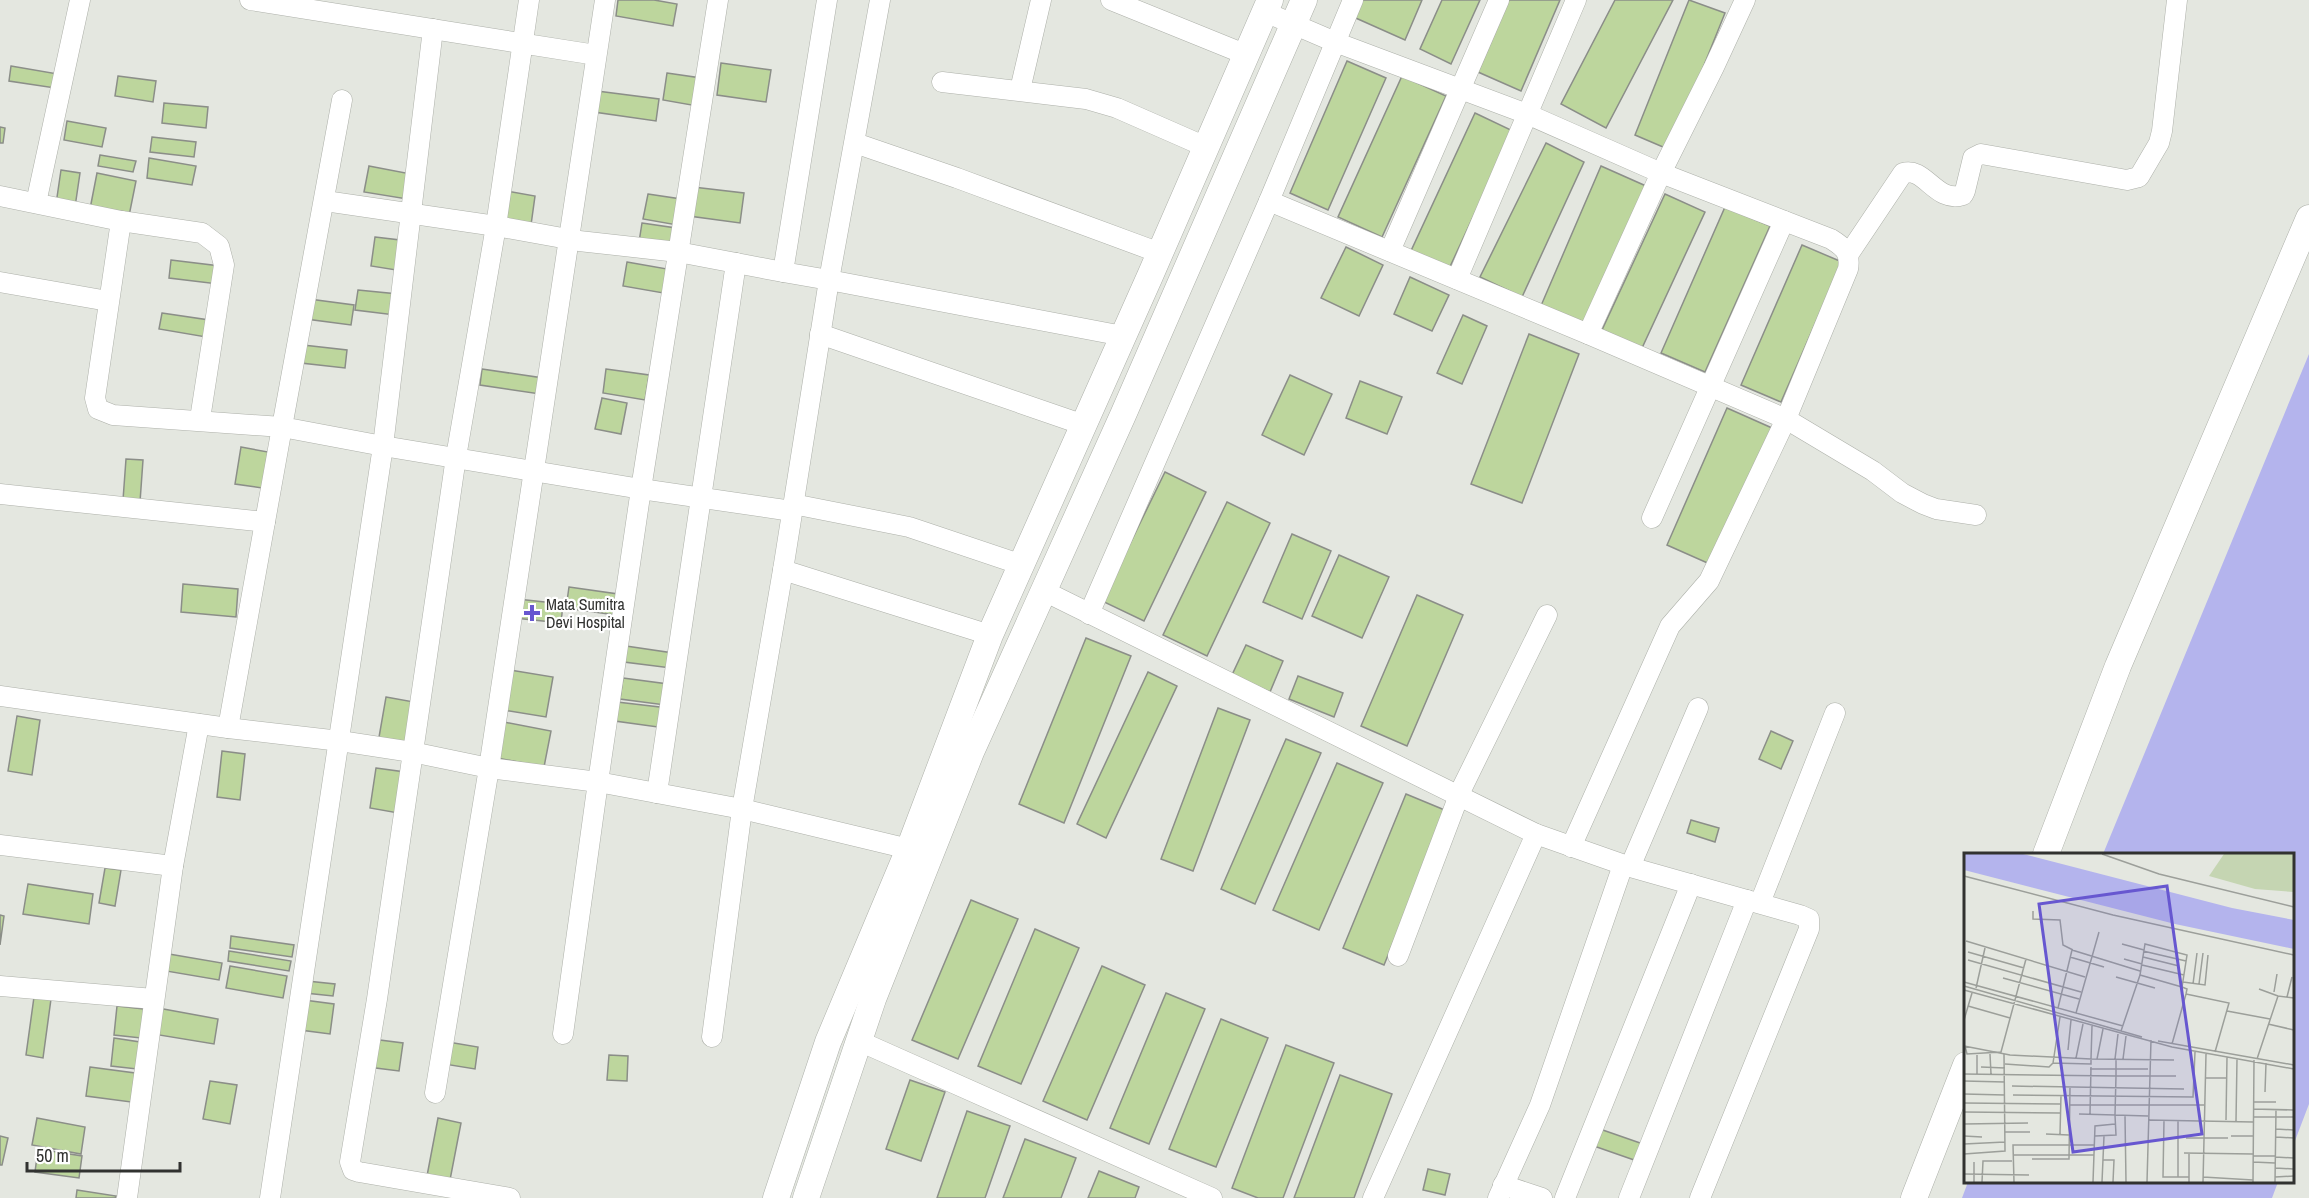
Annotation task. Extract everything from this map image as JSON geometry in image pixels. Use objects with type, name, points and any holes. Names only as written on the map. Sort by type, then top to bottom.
[{"type":"street","points":[[36,203],[80,0]]},
{"type":"street","points":[[250,0],[596,55]]},
{"type":"street","points":[[510,1198],[359,1172],[350,1166],[456,457],[496,226],[529,0]]},
{"type":"street","points":[[435,1093],[489,768],[604,0]]},
{"type":"street","points":[[563,1034],[597,782],[718,0]]},
{"type":"street","points":[[783,272],[827,0]]},
{"type":"street","points":[[712,1037],[742,809],[829,280],[880,0]]},
{"type":"street","points":[[1020,90],[1041,0]]},
{"type":"street","points":[[1111,0],[1247,55]]},
{"type":"street","points":[[776,1198],[828,1042],[919,853],[971,752],[1304,0]]},
{"type":"street","points":[[1089,614],[1269,201],[1353,0]]},
{"type":"street","points":[[1390,251],[1499,0]]},
{"type":"street","points":[[1457,279],[1576,0]]},
{"type":"street","points":[[1588,334],[1744,0]]},
{"type":"street","points":[[1848,255],[1903,173],[1908,171],[1918,175],[1943,194],[1957,196],[1963,195],[1965,191],[1973,158],[1981,154],[2127,180],[2136,179],[2160,139],[2177,0]]},
{"type":"street","points":[[806,1198],[990,635],[1268,6],[1293,25],[1527,114],[1661,174],[1831,239],[1843,247],[1848,255],[1848,269],[1786,419],[1709,581],[1676,618],[1666,633],[1571,847]]},
{"type":"street","points":[[270,1198],[383,446],[433,29]]},
{"type":"street","points":[[942,81],[1063,95],[1103,104],[1206,147]]},
{"type":"street","points":[[228,728],[342,100]]},
{"type":"street","points":[[855,143],[1160,253]]},
{"type":"street","points":[[0,196],[121,221],[202,233],[215,242],[221,252],[224,265],[200,419]]},
{"type":"street","points":[[325,201],[568,239],[678,252],[1123,336]]},
{"type":"street","points":[[1269,201],[1786,419],[1923,504],[1936,509],[1976,514]]},
{"type":"street","points":[[2047,853],[2118,666],[2309,218]]},
{"type":"street","points":[[121,221],[95,398],[98,409],[113,415],[200,419],[282,427],[641,489],[793,507],[909,526],[1022,565]]},
{"type":"street","points":[[1652,518],[1784,221]]},
{"type":"street","points":[[657,793],[736,263]]},
{"type":"street","points":[[0,282],[108,301]]},
{"type":"street","points":[[820,334],[1084,425]]},
{"type":"street","points":[[0,494],[265,522]]},
{"type":"street","points":[[783,570],[990,635]]},
{"type":"street","points":[[1044,591],[1536,834],[1626,866],[1807,917],[1810,921],[1809,929],[1701,1198]]},
{"type":"street","points":[[1398,956],[1459,796],[1547,615]]},
{"type":"street","points":[[0,696],[228,728],[340,741],[412,752],[489,768],[597,782],[742,809],[919,853]]},
{"type":"street","points":[[1542,1198],[1500,1192],[1540,1105],[1626,866],[1698,708]]},
{"type":"street","points":[[1629,1198],[1835,713]]},
{"type":"street","points":[[127,1198],[172,866],[199,724]]},
{"type":"street","points":[[1373,1198],[1536,834]]},
{"type":"street","points":[[0,845],[172,866]]},
{"type":"street","points":[[1565,1198],[1691,884]]},
{"type":"street","points":[[0,986],[154,999]]},
{"type":"street","points":[[859,1041],[1212,1198]]},
{"type":"street","points":[[1914,1198],[1964,1068]]},
{"type":"water","points":[[2309,354],[2309,1104],[2294,1143],[2294,853],[2103,853]]},
{"type":"water","points":[[1968,1183],[2278,1183],[2272,1198],[1962,1198]]},
{"type":"building","points":[[618,0],[654,0],[677,4],[673,26],[616,16]]},
{"type":"building","points":[[1355,0],[1422,0],[1405,40],[1349,15]]},
{"type":"building","points":[[1442,0],[1480,0],[1451,64],[1420,49]]},
{"type":"building","points":[[1509,0],[1560,0],[1521,91],[1478,72]]},
{"type":"building","points":[[1615,0],[1673,0],[1606,128],[1561,104]]},
{"type":"building","points":[[1689,0],[1725,13],[1670,150],[1635,135]]},
{"type":"building","points":[[1347,61],[1386,78],[1328,210],[1290,193]]},
{"type":"building","points":[[721,63],[771,70],[766,102],[717,95]]},
{"type":"building","points":[[11,66],[58,74],[55,88],[9,81]]},
{"type":"building","points":[[667,73],[701,78],[697,106],[663,100]]},
{"type":"building","points":[[118,76],[156,81],[153,102],[115,96]]},
{"type":"building","points":[[1402,76],[1446,96],[1382,237],[1338,217]]},
{"type":"building","points":[[597,91],[659,99],[656,121],[594,112]]},
{"type":"building","points":[[164,103],[208,107],[206,128],[162,123]]},
{"type":"building","points":[[1475,113],[1513,131],[1448,271],[1410,253]]},
{"type":"building","points":[[67,121],[106,128],[102,147],[64,140]]},
{"type":"building","points":[[0,127],[5,128],[3,143],[0,143]]},
{"type":"building","points":[[152,137],[196,142],[194,157],[150,152]]},
{"type":"building","points":[[1546,143],[1584,162],[1522,297],[1480,277]]},
{"type":"building","points":[[100,155],[136,161],[133,172],[98,166]]},
{"type":"building","points":[[149,158],[196,166],[192,185],[147,178]]},
{"type":"building","points":[[369,166],[411,174],[407,199],[364,192]]},
{"type":"building","points":[[1601,166],[1646,186],[1585,327],[1540,308]]},
{"type":"building","points":[[61,170],[80,173],[75,207],[56,204]]},
{"type":"building","points":[[97,173],[136,181],[129,216],[90,209]]},
{"type":"building","points":[[693,187],[744,193],[740,223],[689,216]]},
{"type":"building","points":[[507,191],[535,196],[531,225],[503,221]]},
{"type":"building","points":[[648,194],[681,199],[677,225],[643,219]]},
{"type":"building","points":[[1665,194],[1705,212],[1642,348],[1602,330]]},
{"type":"building","points":[[1725,207],[1770,226],[1705,372],[1661,353]]},
{"type":"building","points":[[642,223],[676,228],[673,247],[639,242]]},
{"type":"building","points":[[375,237],[400,240],[396,270],[371,266]]},
{"type":"building","points":[[1802,245],[1842,262],[1781,402],[1741,385]]},
{"type":"building","points":[[1346,247],[1383,265],[1359,316],[1321,298]]},
{"type":"building","points":[[171,260],[220,266],[218,284],[169,278]]},
{"type":"building","points":[[627,262],[673,270],[669,294],[623,286]]},
{"type":"building","points":[[1410,277],[1449,295],[1432,331],[1394,314]]},
{"type":"building","points":[[358,290],[398,294],[395,315],[355,310]]},
{"type":"building","points":[[309,299],[354,305],[351,325],[306,319]]},
{"type":"building","points":[[162,313],[209,320],[206,337],[159,329]]},
{"type":"building","points":[[1463,315],[1487,326],[1462,384],[1437,373]]},
{"type":"building","points":[[1529,334],[1579,354],[1522,503],[1471,484]]},
{"type":"building","points":[[303,345],[347,350],[345,368],[301,363]]},
{"type":"building","points":[[482,369],[543,378],[540,394],[480,385]]},
{"type":"building","points":[[606,369],[649,375],[645,400],[603,393]]},
{"type":"building","points":[[1290,375],[1332,394],[1304,455],[1262,435]]},
{"type":"building","points":[[1360,381],[1402,397],[1387,434],[1346,418]]},
{"type":"building","points":[[602,398],[627,403],[621,434],[595,429]]},
{"type":"building","points":[[1727,408],[1772,428],[1712,565],[1667,545]]},
{"type":"building","points":[[241,447],[268,452],[262,488],[235,484]]},
{"type":"building","points":[[126,459],[143,460],[140,502],[123,500]]},
{"type":"building","points":[[1165,472],[1206,492],[1144,621],[1102,601]]},
{"type":"building","points":[[1227,502],[1270,523],[1207,656],[1163,635]]},
{"type":"building","points":[[1292,534],[1331,551],[1302,619],[1263,602]]},
{"type":"building","points":[[1339,555],[1389,577],[1362,638],[1312,616]]},
{"type":"building","points":[[183,584],[238,589],[236,617],[181,612]]},
{"type":"building","points":[[569,587],[618,594],[615,615],[566,608]]},
{"type":"building","points":[[1417,595],[1463,615],[1407,746],[1361,726]]},
{"type":"building","points":[[517,599],[563,604],[561,623],[515,618]]},
{"type":"building","points":[[1086,638],[1131,656],[1064,823],[1019,804]]},
{"type":"building","points":[[1246,645],[1283,661],[1270,692],[1232,675]]},
{"type":"building","points":[[626,646],[673,653],[671,668],[624,662]]},
{"type":"building","points":[[510,670],[553,677],[546,717],[503,710]]},
{"type":"building","points":[[1148,672],[1177,686],[1106,838],[1077,824]]},
{"type":"building","points":[[1298,676],[1343,693],[1334,717],[1289,699]]},
{"type":"building","points":[[623,678],[668,684],[665,705],[620,699]]},
{"type":"building","points":[[386,697],[414,702],[406,748],[378,743]]},
{"type":"building","points":[[617,702],[668,708],[665,728],[615,721]]},
{"type":"building","points":[[1218,708],[1250,720],[1193,871],[1161,859]]},
{"type":"building","points":[[17,716],[40,720],[32,775],[8,771]]},
{"type":"building","points":[[504,722],[551,731],[544,767],[497,758]]},
{"type":"building","points":[[1771,731],[1793,741],[1781,769],[1759,759]]},
{"type":"building","points":[[1286,739],[1321,753],[1255,904],[1221,889]]},
{"type":"building","points":[[222,751],[245,754],[240,800],[217,797]]},
{"type":"building","points":[[1337,763],[1383,783],[1319,930],[1273,910]]},
{"type":"building","points":[[376,768],[405,772],[398,813],[370,808]]},
{"type":"building","points":[[1406,794],[1447,811],[1384,965],[1343,948]]},
{"type":"building","points":[[1691,820],[1719,828],[1715,842],[1687,833]]},
{"type":"building","points":[[105,868],[121,870],[115,906],[99,903]]},
{"type":"building","points":[[28,884],[93,894],[89,924],[23,914]]},
{"type":"building","points":[[971,900],[1018,919],[958,1059],[912,1040]]},
{"type":"building","points":[[0,915],[4,916],[0,945]]},
{"type":"building","points":[[1035,929],[1079,948],[1021,1084],[978,1066]]},
{"type":"building","points":[[231,936],[294,945],[292,957],[230,948]]},
{"type":"building","points":[[229,951],[291,961],[289,971],[228,961]]},
{"type":"building","points":[[169,954],[222,963],[219,980],[166,971]]},
{"type":"building","points":[[230,966],[287,976],[283,998],[226,988]]},
{"type":"building","points":[[1102,966],[1145,985],[1087,1120],[1043,1101]]},
{"type":"building","points":[[307,981],[335,984],[333,996],[305,993]]},
{"type":"building","points":[[1166,993],[1205,1009],[1149,1144],[1110,1128]]},
{"type":"building","points":[[34,997],[51,999],[43,1058],[26,1055]]},
{"type":"building","points":[[304,1000],[334,1004],[330,1034],[300,1030]]},
{"type":"building","points":[[117,1006],[144,1009],[141,1038],[114,1035]]},
{"type":"building","points":[[158,1008],[218,1019],[214,1044],[153,1034]]},
{"type":"building","points":[[1221,1019],[1268,1038],[1216,1167],[1169,1149]]},
{"type":"building","points":[[114,1038],[140,1042],[137,1069],[111,1066]]},
{"type":"building","points":[[372,1039],[403,1043],[399,1071],[368,1067]]},
{"type":"building","points":[[448,1042],[478,1047],[475,1069],[444,1064]]},
{"type":"building","points":[[1286,1045],[1334,1063],[1283,1198],[1258,1198],[1232,1188]]},
{"type":"building","points":[[609,1055],[628,1056],[627,1081],[607,1080]]},
{"type":"building","points":[[90,1067],[135,1073],[131,1102],[86,1096]]},
{"type":"building","points":[[1340,1075],[1392,1094],[1354,1198],[1294,1198]]},
{"type":"building","points":[[910,1080],[945,1092],[921,1161],[886,1149]]},
{"type":"building","points":[[210,1081],[237,1085],[230,1124],[203,1119]]},
{"type":"building","points":[[967,1111],[1010,1126],[985,1198],[937,1198]]},
{"type":"building","points":[[37,1118],[85,1127],[81,1154],[32,1145]]},
{"type":"building","points":[[438,1118],[461,1123],[450,1180],[427,1176]]},
{"type":"building","points":[[1597,1128],[1643,1144],[1637,1161],[1591,1145]]},
{"type":"building","points":[[0,1136],[8,1138],[2,1165],[0,1165]]},
{"type":"building","points":[[1025,1139],[1076,1158],[1061,1198],[1003,1198]]},
{"type":"building","points":[[38,1149],[82,1156],[79,1178],[35,1172]]},
{"type":"building","points":[[1428,1169],[1450,1174],[1445,1195],[1423,1190]]},
{"type":"building","points":[[1099,1171],[1139,1187],[1135,1198],[1088,1198]]},
{"type":"building","points":[[77,1190],[116,1196],[115,1198],[76,1198]]},
{"type":"place","name":"Mata Sumitra Devi Hospital","points":[[532,613]]}]
